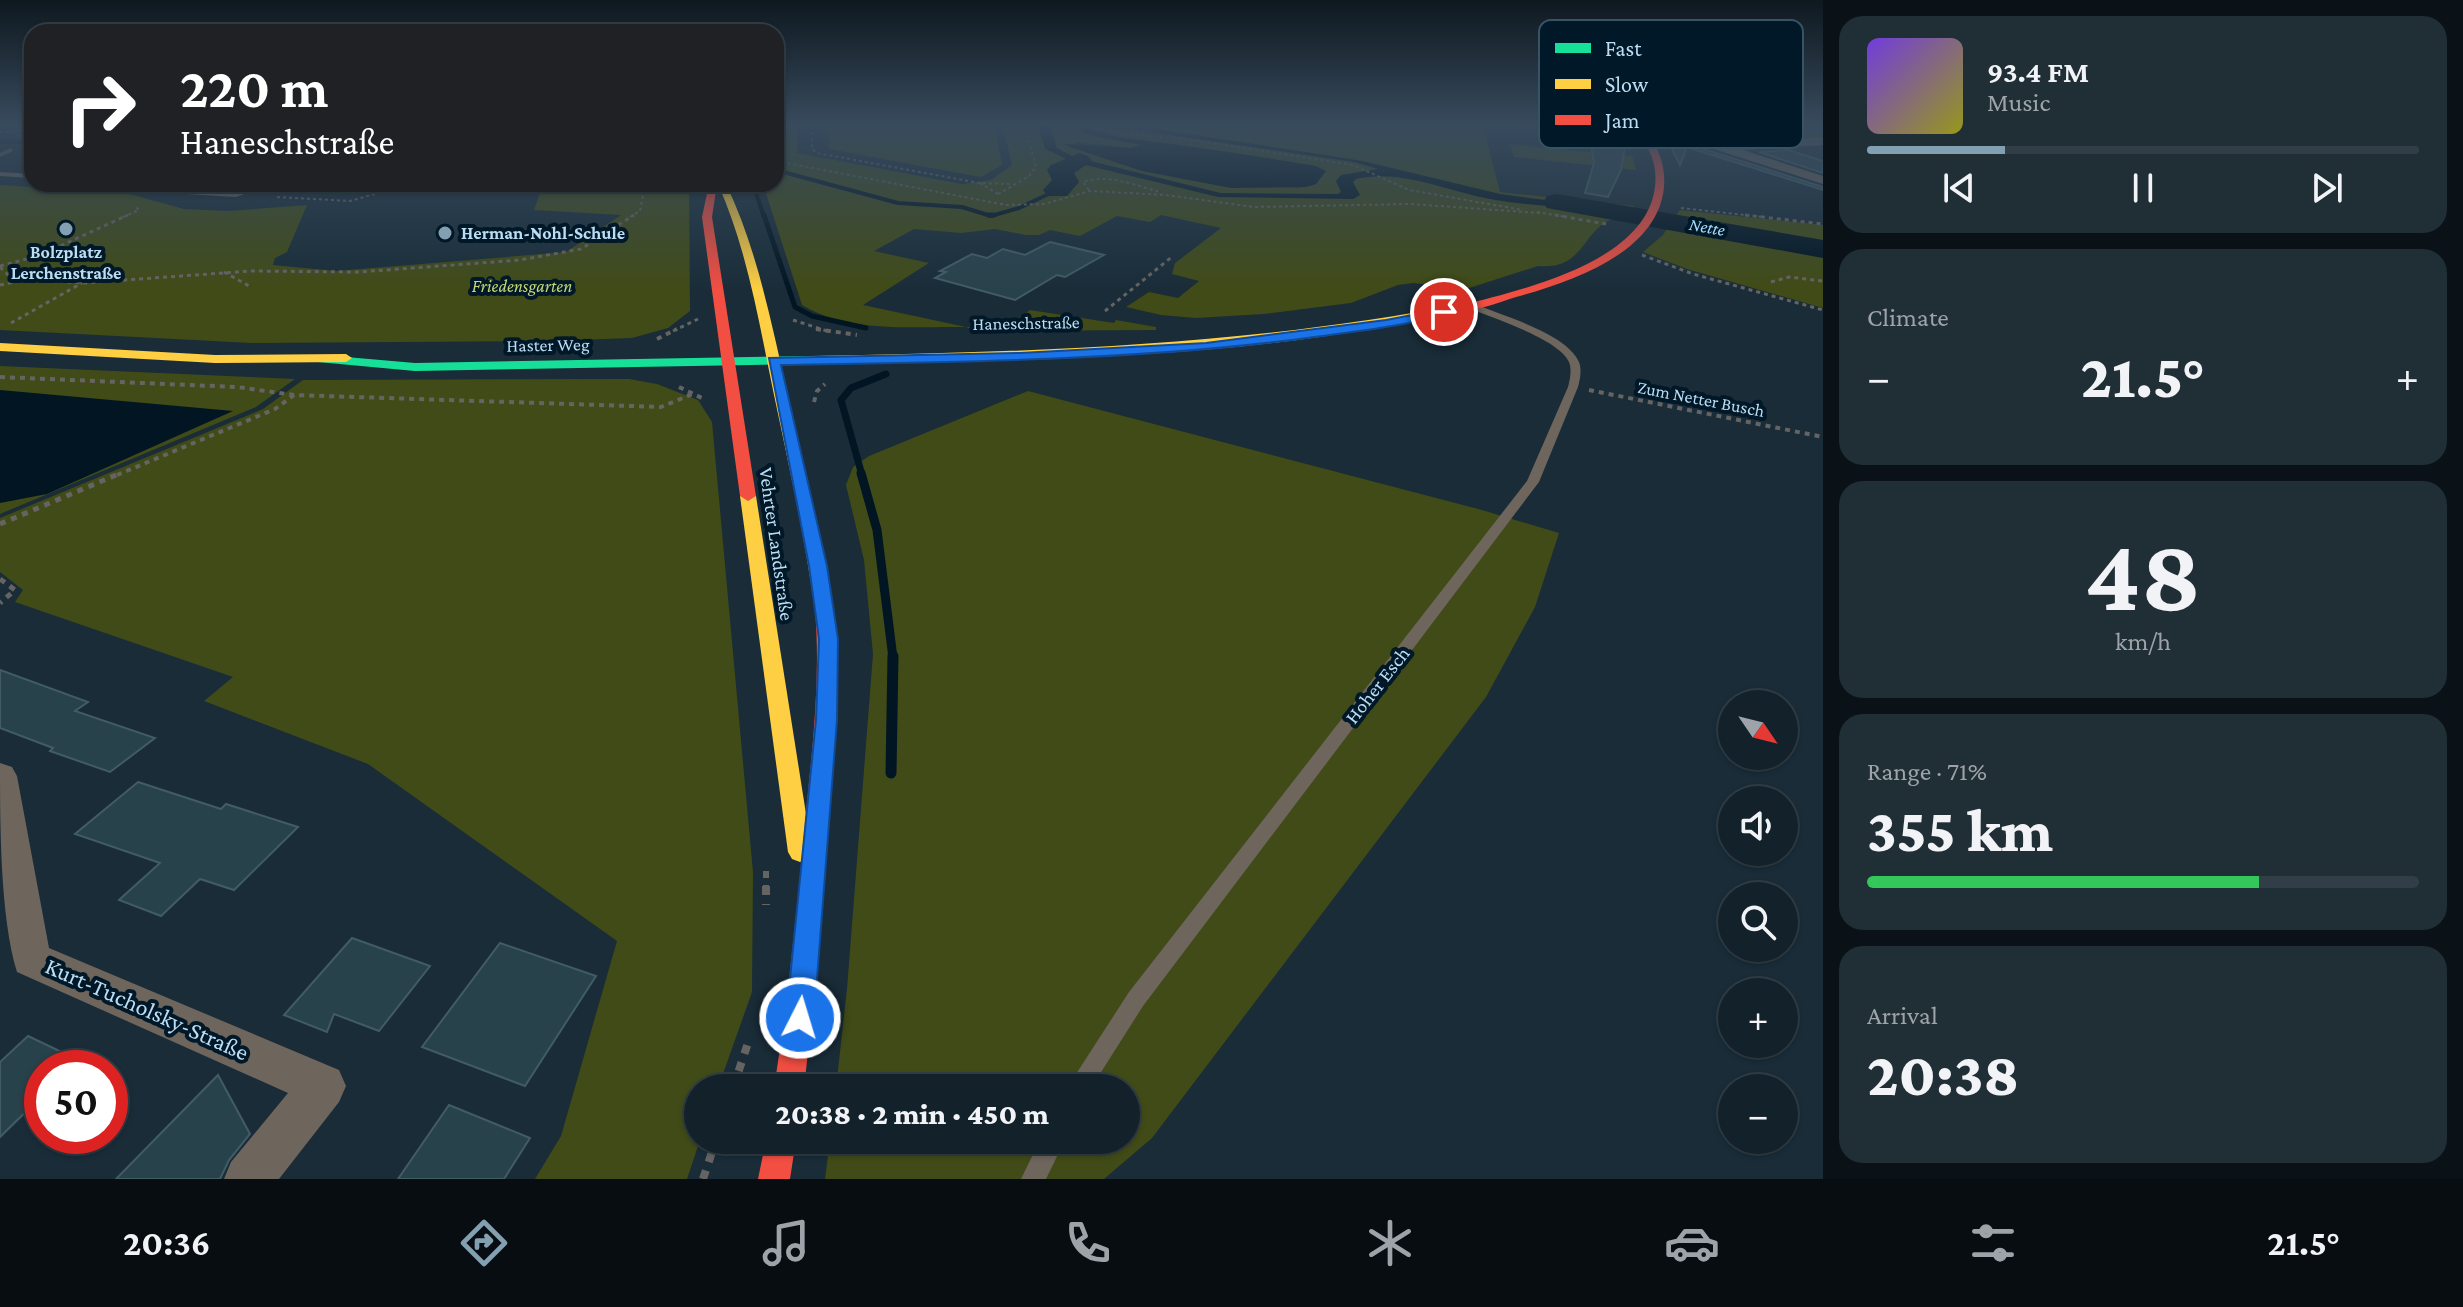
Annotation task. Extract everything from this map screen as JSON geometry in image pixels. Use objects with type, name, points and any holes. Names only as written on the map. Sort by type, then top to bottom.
[{"type":"main road","name":"Haneschstraße","points":[[772,354],[1035,356],[1190,348],[1386,324],[1472,306],[1567,276],[1617,250],[1651,217],[1661,181]]},
{"type":"main road","name":"Vehrter Landstraße","points":[[712,192],[707,217],[809,911]]},
{"type":"main road","name":"Vehrter Landstraße","points":[[726,192],[738,215],[772,354],[818,566],[828,639],[826,720],[800,1018],[791,1074]]},
{"type":"main road","name":"Haster Weg","points":[[0,347],[215,359],[323,359],[415,367],[772,354]]},
{"type":"main road","points":[[774,1179],[778,1154]]},
{"type":"street","name":"Kurt-Tucholsky-Straße","points":[[0,776],[31,959],[323,1086],[248,1179]]},
{"type":"lane","points":[[0,181],[24,182]]},
{"type":"lane","points":[[180,192],[236,195],[245,192]]},
{"type":"lane","points":[[1472,306],[1560,346],[1573,358],[1576,371],[1573,387]]},
{"type":"lane","name":"Hoher Esch","points":[[1087,1074],[1136,999],[1533,482],[1573,387]]},
{"type":"lane","points":[[1033,1179],[1046,1154]]},
{"type":"path","points":[[881,181],[1006,205],[1032,206],[1090,191],[1166,195],[1254,207],[1411,204],[1540,213]]},
{"type":"path","points":[[968,181],[1013,184]]},
{"type":"path","points":[[997,203],[994,199],[998,194],[1019,181]]},
{"type":"path","points":[[1090,181],[1083,182],[1090,191]]},
{"type":"path","points":[[1116,181],[1141,185],[1166,195]]},
{"type":"path","points":[[1393,181],[1409,190],[1611,225]]},
{"type":"path","points":[[979,183],[998,194]]},
{"type":"path","points":[[1409,190],[1413,197],[1411,204]]},
{"type":"path","points":[[236,195],[350,201],[382,192]]},
{"type":"path","points":[[133,205],[139,210],[38,256],[0,267],[7,276],[22,280],[83,283],[224,272],[359,272],[569,253],[592,244],[640,211],[644,192]]},
{"type":"path","points":[[1672,207],[1823,224]]},
{"type":"path","points":[[1634,251],[1693,274],[1823,310]]},
{"type":"path","points":[[1105,311],[1173,256]]},
{"type":"path","points":[[224,272],[251,287]]},
{"type":"path","points":[[1771,282],[1778,278],[1823,281]]},
{"type":"path","points":[[0,285],[22,280]]},
{"type":"path","points":[[3,328],[83,283]]},
{"type":"path","points":[[660,338],[695,318]]},
{"type":"path","points":[[802,325],[818,330]]},
{"type":"path","points":[[0,377],[237,387],[294,395],[661,407],[694,393]]},
{"type":"path","name":"Zum Netter Busch","points":[[1573,387],[1823,437]]},
{"type":"path","points":[[0,524],[275,409],[294,395]]},
{"type":"path","points":[[0,579],[15,590],[0,603]]},
{"type":"path","points":[[703,1179],[711,1154]]},
{"type":"green space","points":[[784,181],[946,181],[962,184],[984,181],[1235,181],[1300,188],[1305,181],[1497,181],[1500,192],[1634,206],[1598,228],[1572,258],[1563,263],[1538,266],[1466,289],[1413,283],[1398,285],[1351,303],[1264,314],[1196,318],[1161,315],[1126,307],[1149,292],[1178,298],[1199,281],[1172,274],[1175,263],[1221,228],[1161,215],[1150,222],[1117,216],[1080,236],[1050,230],[1039,235],[1026,235],[995,229],[961,233],[914,229],[874,251],[929,263],[863,305],[966,327],[861,324],[840,321],[802,305],[766,192],[784,192]]},
{"type":"green space","name":"Friedensgarten","points":[[0,185],[24,187],[24,192],[126,193],[184,209],[229,211],[307,205],[287,252],[275,258],[273,265],[336,271],[566,252],[621,215],[534,210],[540,192],[689,192],[690,311],[668,328],[632,338],[549,341],[252,343],[0,330]]},
{"type":"green space","points":[[1680,210],[1823,225],[1823,247],[1673,219]]},
{"type":"green space","points":[[1671,222],[1823,250],[1823,308],[1687,269],[1643,252],[1663,235]]},
{"type":"green space","points":[[1030,310],[1156,327],[1156,330],[975,331],[966,327],[1006,327]]},
{"type":"green space","points":[[0,366],[295,379],[256,407],[0,514]]},
{"type":"green space","points":[[629,379],[657,384],[698,400],[712,422],[753,872],[752,992],[723,1074],[684,1074],[684,1154],[695,1154],[687,1179],[535,1179],[561,1136],[617,941],[368,764],[204,701],[233,677],[15,602],[23,590],[0,572],[0,518],[263,409],[303,380]]},
{"type":"green space","points":[[1028,391],[1559,533],[1535,607],[1486,697],[1152,1138],[1140,1148],[1140,1074],[838,1074],[873,654],[864,560],[846,485],[853,467],[869,456]]},
{"type":"green space","points":[[828,1154],[1133,1154],[1104,1179],[825,1179]]},
{"type":"water","points":[[1152,181],[1172,181],[1221,193],[1338,194],[1341,192],[1336,181],[1354,181],[1360,195],[1353,199],[1218,197]]},
{"type":"water","points":[[1194,181],[1318,181],[1306,187],[1231,188]]},
{"type":"water","points":[[1418,181],[1446,181],[1500,194],[1630,211],[1627,215],[1496,200]]},
{"type":"water","points":[[0,390],[233,411],[47,494],[0,503]]},
{"type":"building","points":[[1589,181],[1616,181],[1608,197],[1585,193]]},
{"type":"building","points":[[1795,181],[1804,181],[1823,187],[1823,190]]},
{"type":"building","points":[[1050,242],[1104,255],[1065,277],[1057,275],[1015,300],[935,278],[946,272],[940,271],[972,254],[987,258],[1003,249],[1025,255]]},
{"type":"building","points":[[0,670],[88,702],[75,711],[155,738],[110,772],[50,751],[53,748],[0,728]]},
{"type":"building","points":[[138,782],[221,809],[226,804],[298,827],[234,890],[200,879],[161,916],[119,900],[160,863],[75,834]]},
{"type":"building","points":[[352,938],[430,966],[379,1031],[334,1014],[327,1032],[284,1015]]},
{"type":"building","points":[[500,943],[596,976],[525,1086],[422,1047]]},
{"type":"building","points":[[28,1036],[57,1050],[24,1050],[24,1114],[0,1137],[0,1062]]},
{"type":"building","points":[[218,1075],[250,1134],[229,1160],[220,1179],[116,1179]]},
{"type":"building","points":[[449,1105],[530,1138],[504,1179],[398,1179]]},
{"type":"waterway","points":[[817,181],[898,203],[962,207],[991,216],[1019,208],[1057,190]]},
{"type":"waterway","points":[[1057,190],[1066,181]]},
{"type":"waterway","points":[[756,192],[764,217]]},
{"type":"waterway","name":"Nette","points":[[1557,202],[1823,249]]},
{"type":"waterway","points":[[764,215],[795,307],[812,316],[866,328]]},
{"type":"waterway","points":[[988,215],[994,215]]},
{"type":"waterway","points":[[862,475],[841,400],[851,388],[886,374]]},
{"type":"waterway","points":[[861,473],[877,530],[893,658]]},
{"type":"waterway","points":[[891,773],[893,658]]},
{"type":"traffic: fast","points":[[323,359],[415,367],[811,360]]},
{"type":"traffic: slow","points":[[726,192],[743,234],[758,287],[805,502],[824,610]]},
{"type":"traffic: slow","points":[[811,360],[1058,354],[1223,344],[1386,323],[1467,307]]},
{"type":"traffic: slow","points":[[0,347],[215,359],[346,358]]},
{"type":"traffic: slow","points":[[748,496],[800,852]]},
{"type":"traffic: jam","points":[[1467,307],[1557,280],[1620,249],[1643,228],[1658,203],[1660,181]]},
{"type":"traffic: jam","points":[[712,192],[707,217],[748,496]]},
{"type":"traffic: jam","points":[[791,1074],[806,954],[824,741],[828,662],[824,610]]},
{"type":"traffic: jam","points":[[774,1179],[778,1154]]},
{"type":"place","name":"Bolzplatz Lerchenstraße","points":[[66,229]]},
{"type":"place","name":"Herman-Nohl-Schule","points":[[445,233]]},
{"type":"route","points":[[800,1018],[826,720],[828,639],[818,566],[774,361],[1020,357],[1206,347],[1386,324],[1444,312]]}]
